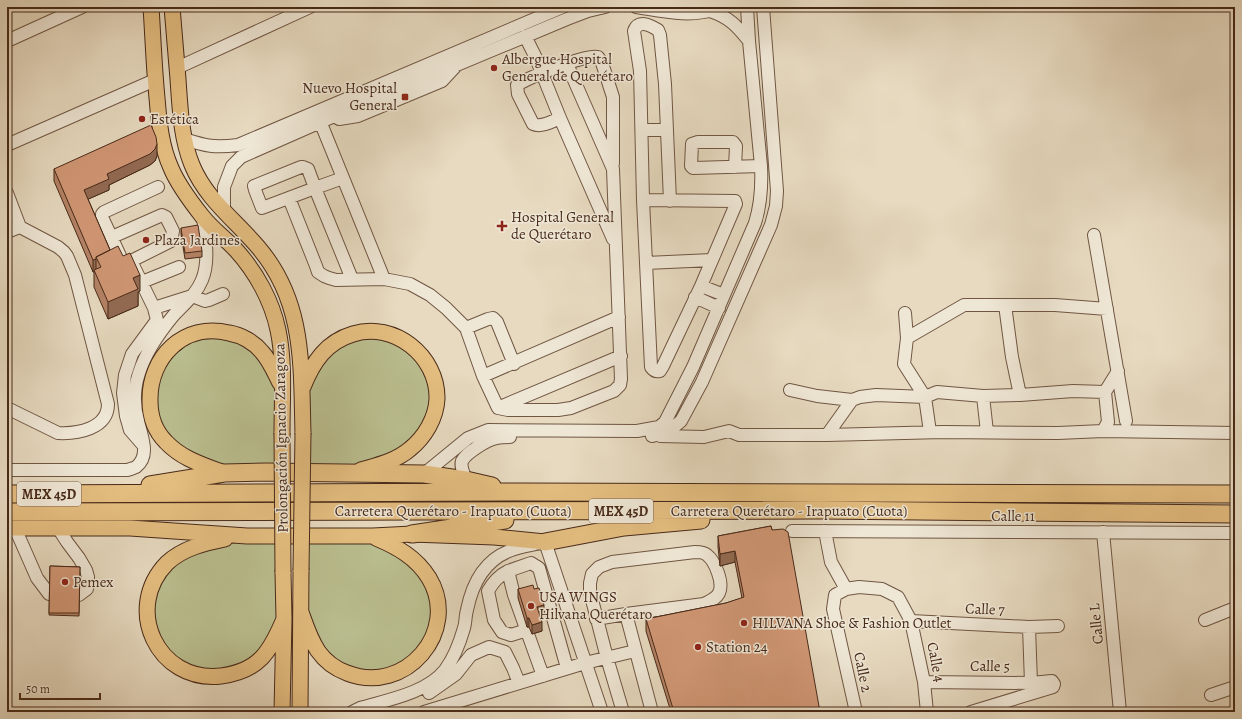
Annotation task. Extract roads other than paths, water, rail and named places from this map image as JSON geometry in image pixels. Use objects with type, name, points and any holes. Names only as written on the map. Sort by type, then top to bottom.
[{"type":"highway","points":[[91,494],[224,473],[266,472],[424,474],[466,480],[520,492]]},
{"type":"highway","name":"Carretera Querétaro - Irapuato (Cuota)","points":[[7,494],[520,492],[1235,494]]},
{"type":"highway","points":[[545,542],[624,527],[819,510]]},
{"type":"highway","name":"Carretera Querétaro - Irapuato (Cuota)","points":[[7,512],[819,510],[1235,514]]},
{"type":"highway","points":[[412,534],[562,511]]},
{"type":"main road","name":"Prolongación Ignacio Zaragoza","points":[[151,7],[155,80],[162,139],[168,160],[179,184],[203,217],[246,262],[266,297],[275,318],[278,330],[281,352],[282,388],[284,618],[282,712]]},
{"type":"main road","name":"Prolongación Ignacio Zaragoza","points":[[172,7],[180,114],[184,139],[192,165],[209,195],[258,248],[275,271],[292,309],[298,335],[302,390],[300,712]]},
{"type":"main road","points":[[224,473],[202,465],[180,454],[165,441],[155,426],[150,405],[151,386],[156,367],[162,357],[176,343],[194,334],[215,331],[235,334],[245,338],[261,351],[272,367],[282,388]]},
{"type":"main road","points":[[302,390],[312,366],[324,350],[340,339],[361,332],[377,331],[394,335],[413,347],[428,365],[434,378],[437,400],[435,411],[426,432],[419,441],[400,456],[379,465],[348,474]]},
{"type":"main road","points":[[11,528],[130,528],[247,536],[373,536],[412,534],[494,537],[545,542]]},
{"type":"main road","points":[[247,536],[217,541],[192,548],[184,551],[168,563],[158,575],[148,598],[147,614],[151,633],[161,652],[175,665],[195,674],[216,676],[236,673],[255,664],[268,649],[284,618]]},
{"type":"main road","points":[[301,612],[309,636],[319,652],[334,666],[350,674],[370,678],[391,675],[411,665],[419,658],[436,630],[438,620],[438,600],[428,578],[422,569],[395,546],[373,536]]},
{"type":"street","points":[[7,41],[82,7]]},
{"type":"street","points":[[177,68],[310,7]]},
{"type":"street","points":[[320,118],[563,7]]},
{"type":"street","points":[[184,139],[207,146],[220,148],[262,141],[457,65],[588,11],[605,7]]},
{"type":"street","points":[[636,7],[677,14],[710,12],[723,7]]},
{"type":"street","points":[[424,474],[468,438],[488,430],[637,431],[659,427],[664,422],[693,367],[755,223],[760,208],[762,181],[747,7]]},
{"type":"street","points":[[466,480],[462,469],[462,461],[478,446],[496,438],[636,438],[650,436],[670,430],[681,421],[702,382],[771,225],[776,206],[776,184],[763,7]]},
{"type":"street","points":[[710,12],[727,18],[749,41]]},
{"type":"street","points":[[643,200],[670,201],[735,201],[736,202],[701,286],[663,366],[660,371],[657,372],[651,367],[643,200],[640,71],[634,32],[638,25],[643,24],[658,30],[660,35],[665,84],[670,201]]},
{"type":"street","points":[[525,36],[535,56],[560,118],[616,246]]},
{"type":"street","points":[[498,408],[508,410],[558,410],[571,408],[614,391],[620,385],[621,356],[612,169],[613,97],[602,62],[598,57],[592,56],[567,64],[542,73],[517,85],[518,94],[533,124],[539,125],[560,118]]},
{"type":"street","points":[[567,64],[612,169]]},
{"type":"street","points":[[7,145],[155,80]]},
{"type":"street","points":[[320,118],[384,279]]},
{"type":"street","points":[[642,130],[667,130]]},
{"type":"street","points":[[224,211],[224,187],[232,166],[262,141]]},
{"type":"street","points":[[735,167],[761,166]]},
{"type":"street","points":[[343,178],[315,188],[262,208],[254,186],[303,167],[308,169],[315,188],[352,279]]},
{"type":"street","points":[[112,237],[159,215],[165,216],[173,231],[171,241],[131,261],[125,261],[121,258],[103,219],[102,214],[104,212],[158,187]]},
{"type":"street","points":[[7,193],[20,227],[58,247],[67,256],[74,275],[108,404],[108,409],[105,417],[96,425],[74,432],[58,433],[7,408]]},
{"type":"street","points":[[289,198],[318,272],[324,276],[336,280],[384,279],[410,284],[430,295],[446,308],[466,328],[483,376],[498,408]]},
{"type":"street","points":[[7,470],[128,470],[137,466],[143,458],[144,446],[136,407],[135,391],[138,376],[150,347],[173,316],[192,296],[202,280],[206,263],[203,217]]},
{"type":"street","points":[[7,232],[20,227]]},
{"type":"street","points":[[1094,235],[1129,427]]},
{"type":"street","points":[[646,262],[712,260]]},
{"type":"street","points":[[131,261],[154,308],[157,320],[132,354],[125,375],[123,393],[126,416],[130,430],[144,446]]},
{"type":"street","points":[[142,282],[179,267]]},
{"type":"street","points":[[701,286],[724,296]]},
{"type":"street","points":[[154,308],[192,296],[205,301],[223,294]]},
{"type":"street","points":[[695,298],[719,308]]},
{"type":"street","points":[[907,338],[964,305],[1055,305],[1107,309]]},
{"type":"street","points":[[1005,305],[1012,357],[1020,395]]},
{"type":"street","points":[[905,313],[907,338],[904,364],[924,397],[930,432]]},
{"type":"street","points":[[483,376],[514,364],[619,317]]},
{"type":"street","points":[[466,328],[493,318],[497,322],[514,364]]},
{"type":"street","points":[[498,408],[621,356]]},
{"type":"street","points":[[1106,427],[1105,392],[1118,371]]},
{"type":"street","points":[[790,390],[817,396],[852,400],[860,397],[876,395],[924,397],[937,392],[983,396],[1073,391],[1105,392]]},
{"type":"street","points":[[983,396],[987,432]]},
{"type":"street","points":[[827,435],[852,400]]},
{"type":"street","points":[[637,431],[650,436],[704,437],[730,431],[739,435],[827,435],[930,432],[1058,433],[1106,427],[1235,433]]},
{"type":"street","points":[[11,528],[37,578],[49,594]]},
{"type":"street","points":[[58,528],[66,542],[79,558],[88,576],[87,589],[79,595]]},
{"type":"street","name":"Calle 11","points":[[792,531],[1235,533]]},
{"type":"street","points":[[825,531],[831,562],[846,589]]},
{"type":"street","name":"Calle L","points":[[1103,532],[1120,712]]},
{"type":"street","points":[[356,710],[416,691],[426,686],[436,678],[445,670],[453,657],[464,628],[473,589],[481,573],[497,558],[509,551],[545,542],[602,712]]},
{"type":"street","points":[[596,619],[704,604],[714,600],[720,592],[718,572],[712,559],[706,553],[694,552],[612,562],[599,567],[592,574],[590,592],[596,619],[623,712]]},
{"type":"street","points":[[526,630],[511,635],[502,632],[494,620],[488,591],[493,582],[500,575],[531,563],[539,568],[567,668]]},
{"type":"street","points":[[508,571],[514,595],[543,676]]},
{"type":"street","name":"Calle 4","points":[[846,589],[859,587],[882,589],[898,597],[911,622],[924,682],[927,712]]},
{"type":"street","name":"Calle 2","points":[[846,589],[835,595],[833,609],[856,712]]},
{"type":"street","points":[[1205,620],[1235,608]]},
{"type":"street","points":[[626,614],[652,712]]},
{"type":"street","name":"Calle 7","points":[[911,622],[1058,626]]},
{"type":"street","points":[[1029,626],[1031,683]]},
{"type":"street","points":[[356,710],[426,695],[456,674],[471,655],[489,647],[505,652],[519,683]]},
{"type":"street","points":[[424,712],[567,668],[635,652]]},
{"type":"street","name":"Calle 5","points":[[924,682],[1052,682],[1054,684],[1054,687],[971,712]]},
{"type":"street","points":[[1211,695],[1235,687]]},
{"type":"place","name":"Albergue Hospital General de Querétaro","points":[[494,68]]},
{"type":"place","name":"Nuevo Hospital General","points":[[405,97]]},
{"type":"place","name":"Estética","points":[[142,119]]},
{"type":"place","name":"Hospital General de Querétaro","points":[[502,226]]},
{"type":"place","name":"Plaza Jardines","points":[[146,240]]},
{"type":"place","name":"Pemex","points":[[65,582]]},
{"type":"place","name":"USA WINGS Hilvana Querétaro","points":[[531,606]]},
{"type":"place","name":"HILVANA Shoe & Fashion Outlet","points":[[744,623]]},
{"type":"place","name":"Station 24","points":[[698,647]]}]
